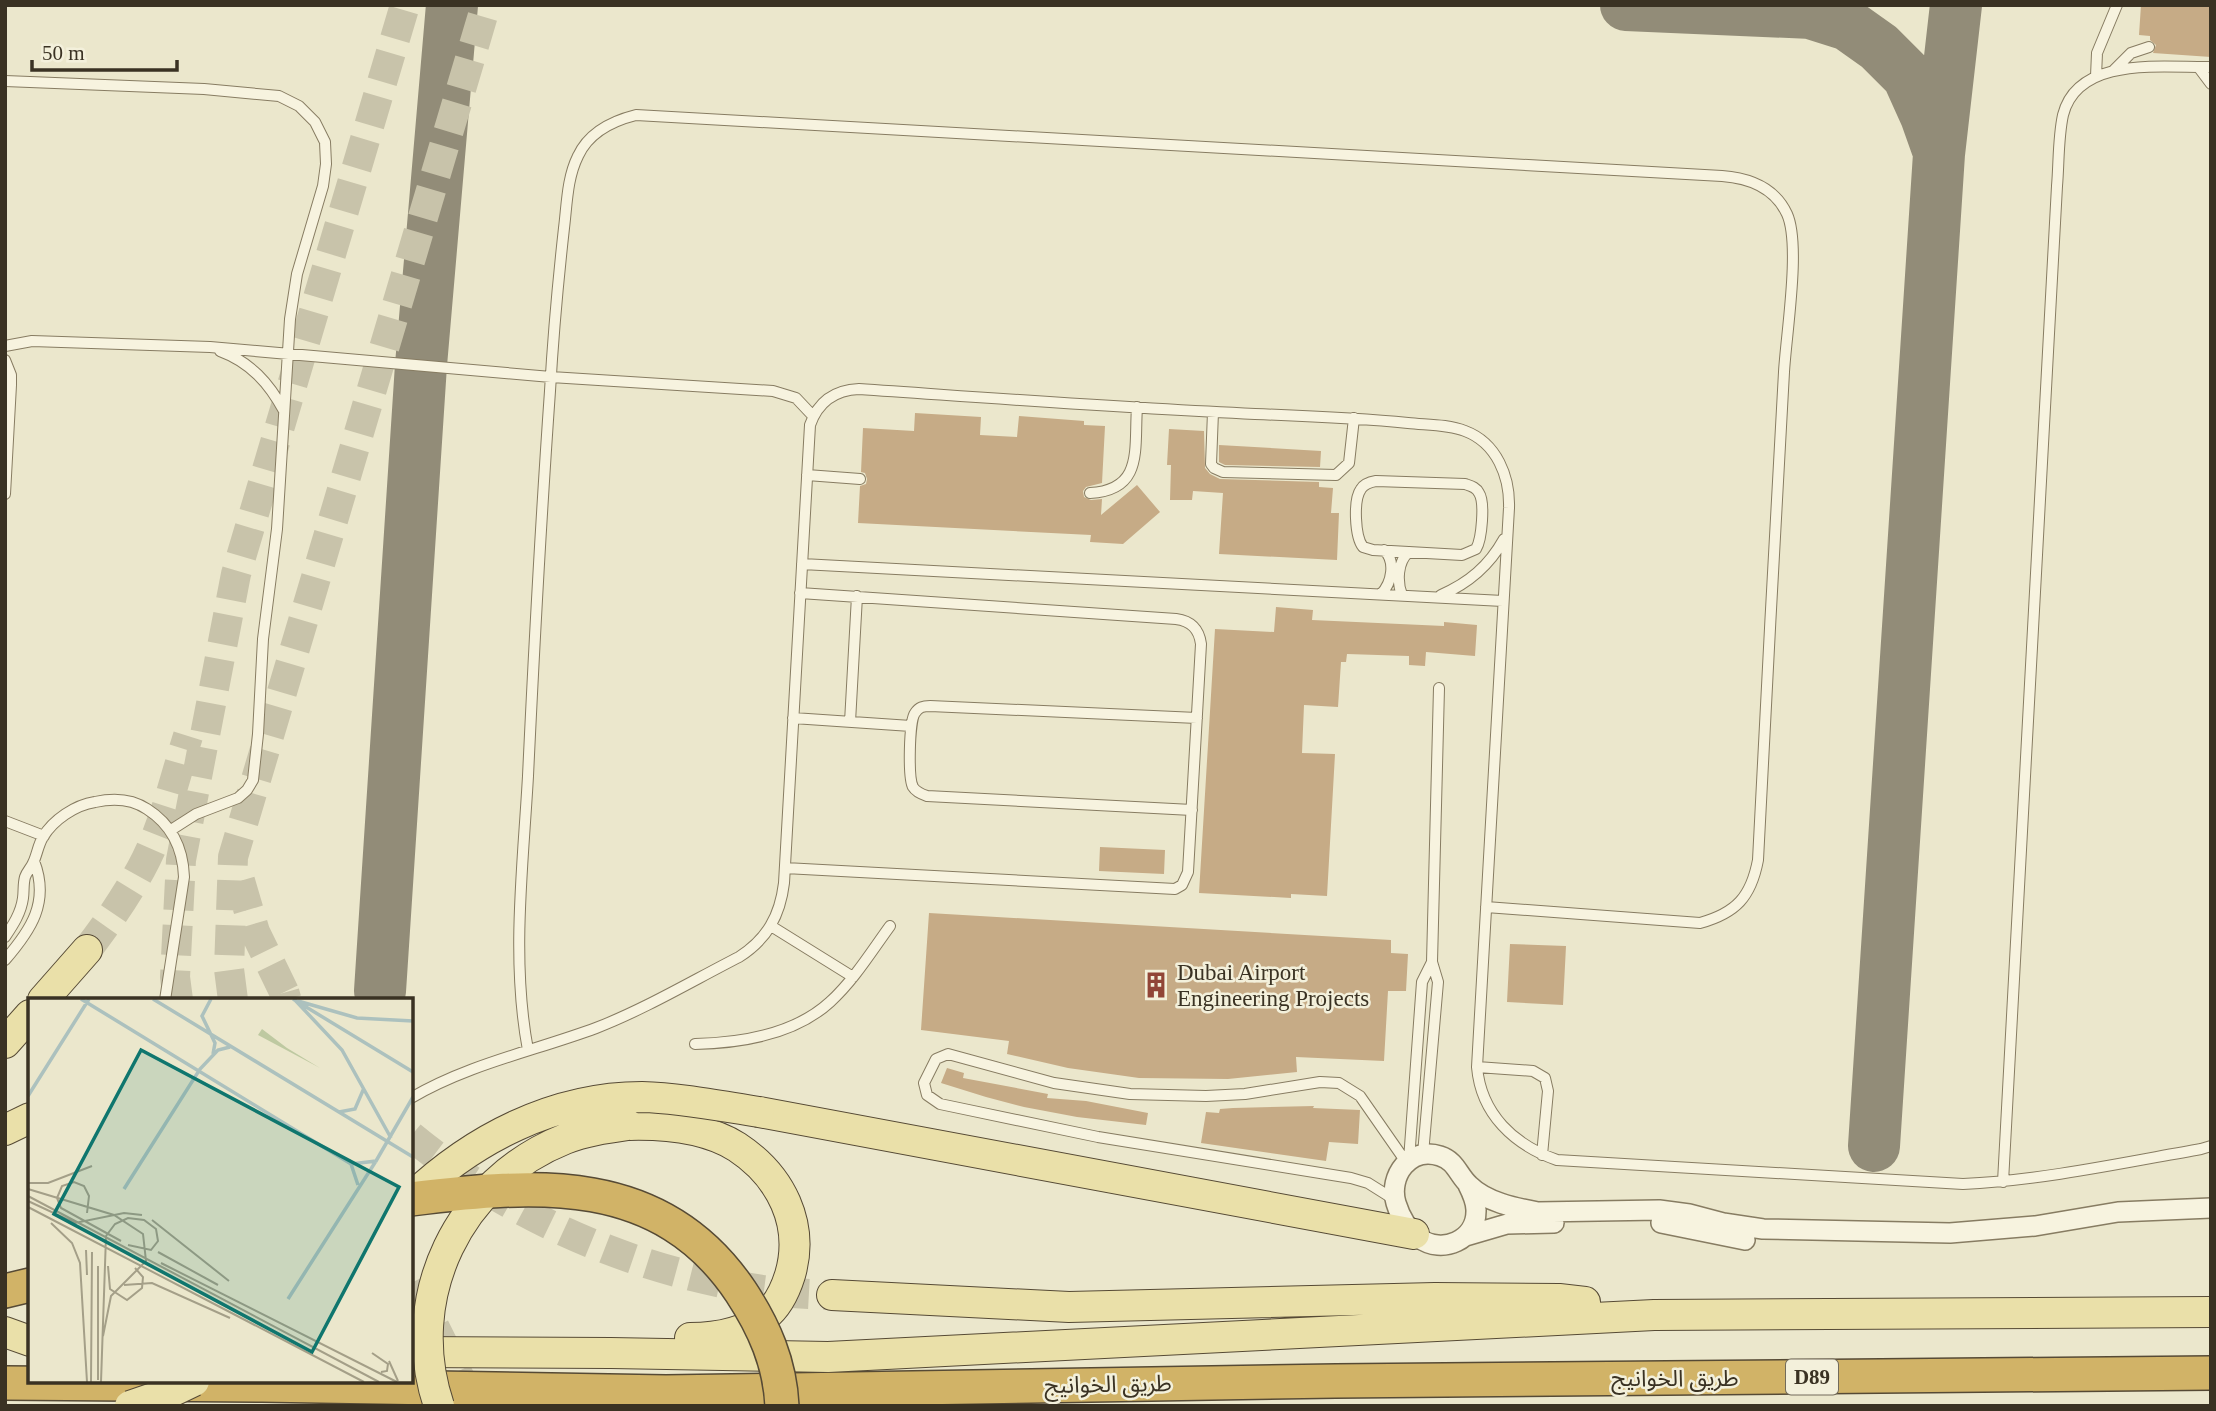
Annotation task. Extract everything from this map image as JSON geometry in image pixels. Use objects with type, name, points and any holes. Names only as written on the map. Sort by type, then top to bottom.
[{"type":"highway","points":[[413,1198],[511,1189],[558,1189],[627,1203],[670,1223],[723,1269],[751,1307],[771,1349],[778,1371],[782,1406]]},
{"type":"highway","points":[[5,1291],[28,1285]]},
{"type":"highway","name":"طريق الخوانيج","points":[[5,1383],[666,1392],[1375,1380],[2211,1373]]},
{"type":"main road","points":[[45,998],[87,950]]},
{"type":"main road","points":[[5,1043],[28,1017]]},
{"type":"main road","points":[[413,1196],[445,1168],[486,1141],[523,1123],[589,1102],[639,1097],[690,1101],[759,1112],[1414,1234]]},
{"type":"main road","points":[[5,1130],[28,1119]]},
{"type":"main road","points":[[439,1406],[428,1356],[430,1304],[444,1256],[471,1209],[489,1189],[537,1153],[565,1139],[596,1130],[653,1124],[701,1133],[735,1147],[772,1179],[784,1197],[792,1217],[795,1250],[788,1281],[779,1302],[764,1317],[725,1335],[637,1340],[611,1353]]},
{"type":"main road","points":[[832,1295],[1069,1307],[1309,1299],[1515,1298],[1593,1303],[1654,1315]]},
{"type":"main road","points":[[413,1352],[828,1357],[1654,1315],[2211,1312]]},
{"type":"main road","points":[[5,1332],[28,1340]]},
{"type":"main road","points":[[130,1406],[190,1383]]},
{"type":"street","points":[[1433,1154],[1451,1161],[1468,1185],[1476,1208],[1472,1228],[1458,1242],[1439,1246],[1414,1234],[1403,1219],[1395,1200],[1395,1181],[1413,1159],[1433,1154]]},
{"type":"street","points":[[1468,1185],[1503,1204],[1538,1212],[1674,1211],[1743,1226],[1783,1230],[1950,1233],[1993,1231],[2118,1212],[2211,1208]]},
{"type":"street","points":[[1466,1236],[1507,1224],[1654,1223],[1757,1241],[1951,1242],[2036,1236],[2120,1221],[2211,1218]]},
{"type":"lane","points":[[2096,76],[2097,53],[2117,5]]},
{"type":"lane","points":[[2114,70],[2131,53],[2149,47]]},
{"type":"lane","points":[[2199,68],[2211,84]]},
{"type":"lane","points":[[2003,1182],[2064,114],[2071,98],[2082,85],[2096,76],[2114,70],[2211,68]]},
{"type":"lane","points":[[5,81],[257,92],[279,96],[299,106],[315,122],[325,142],[323,186],[297,274],[287,353],[277,529],[263,639],[253,780],[238,798],[196,814],[171,831]]},
{"type":"lane","points":[[528,1050],[521,1007],[520,910],[559,275],[572,171],[578,155],[589,140],[603,128],[636,115],[1742,177],[1760,185],[1775,197],[1787,214],[1793,232],[1793,252],[1784,368],[1758,860],[1754,878],[1746,895],[1733,909],[1700,923],[1486,907]]},
{"type":"lane","points":[[5,346],[32,341],[210,347],[551,377],[774,391],[796,398],[813,416]]},
{"type":"lane","points":[[210,347],[247,364],[268,385],[285,411]]},
{"type":"lane","points":[[5,360],[11,375],[5,494]]},
{"type":"lane","points":[[413,1097],[451,1077],[622,1017],[739,957],[752,949],[771,926],[782,899],[785,868],[809,434],[813,416],[827,399],[836,393],[859,390],[1354,418],[1454,428],[1485,443],[1499,460],[1507,483],[1509,508],[1477,1067],[1482,1093],[1496,1119],[1516,1140],[1542,1155],[1557,1160],[1622,1165],[1963,1184],[2003,1182],[2211,1146]]},
{"type":"lane","points":[[1090,493],[1115,489],[1127,479],[1133,463],[1137,407]]},
{"type":"lane","points":[[1213,412],[1211,464],[1223,472],[1336,475],[1349,463],[1354,418]]},
{"type":"lane","points":[[807,475],[860,479]]},
{"type":"lane","points":[[1376,481],[1465,484],[1478,491],[1482,499],[1480,539],[1472,552],[1462,555],[1409,552],[1368,549],[1357,539],[1358,499],[1361,488],[1376,481]]},
{"type":"lane","points":[[1437,597],[1478,573],[1507,536]]},
{"type":"lane","points":[[1381,594],[1389,584],[1391,564],[1384,550]]},
{"type":"lane","points":[[1402,595],[1399,584],[1401,566],[1409,552]]},
{"type":"lane","points":[[802,564],[1503,601]]},
{"type":"lane","points":[[785,868],[1175,889],[1182,885],[1188,872],[1192,810],[1201,644],[1197,629],[1184,620],[800,593]]},
{"type":"lane","points":[[850,722],[857,596]]},
{"type":"lane","points":[[1413,1159],[1438,993],[1432,962],[1439,688]]},
{"type":"lane","points":[[1192,810],[927,796],[916,791],[910,779],[911,726],[917,710],[930,706],[1197,718]]},
{"type":"lane","points":[[793,718],[911,726]]},
{"type":"lane","points":[[5,937],[19,914],[25,879],[44,836],[71,811],[88,803],[107,799],[144,807],[160,818],[171,831],[179,847],[184,877],[165,998]]},
{"type":"lane","points":[[5,821],[44,836]]},
{"type":"lane","points":[[5,960],[24,937],[39,904],[41,887],[34,861]]},
{"type":"lane","points":[[771,926],[853,977]]},
{"type":"lane","points":[[695,1044],[730,1043],[799,1023],[829,1003],[853,977],[890,926]]},
{"type":"lane","points":[[1413,1159],[1422,982],[1432,962]]},
{"type":"lane","points":[[1395,1200],[1368,1183],[1343,1176],[1098,1137],[940,1104],[927,1095],[924,1083],[936,1059],[948,1054],[1054,1083],[1130,1094],[1228,1095],[1329,1082],[1347,1087],[1360,1096],[1413,1159]]},
{"type":"lane","points":[[1477,1067],[1533,1071],[1545,1078],[1548,1091],[1542,1155]]},
{"type":"building","points":[[2141,5],[2211,5],[2211,57],[2153,53],[2156,45],[2150,40],[2150,36],[2139,35]]},
{"type":"building","points":[[915,413],[981,417],[980,435],[1017,437],[1019,416],[1084,421],[1084,425],[1105,426],[1102,483],[1086,487],[1083,491],[1084,497],[1091,500],[1102,499],[1101,515],[1137,485],[1160,512],[1123,544],[1090,542],[1091,535],[858,523],[860,486],[866,484],[867,479],[865,473],[861,472],[863,428],[914,431]]},
{"type":"building","points":[[1169,429],[1204,431],[1205,468],[1220,479],[1319,482],[1319,487],[1333,488],[1331,513],[1339,513],[1337,560],[1219,554],[1223,493],[1193,491],[1192,500],[1170,500],[1171,465],[1167,465]]},
{"type":"building","points":[[1219,445],[1321,451],[1320,467],[1225,465],[1219,462]]},
{"type":"building","points":[[1276,607],[1313,610],[1312,620],[1477,625],[1475,656],[1426,652],[1425,666],[1409,665],[1409,656],[1347,654],[1346,662],[1341,662],[1338,707],[1304,705],[1302,753],[1335,754],[1327,896],[1291,894],[1291,898],[1199,893],[1215,629],[1274,632]]},
{"type":"building","points":[[1100,847],[1165,850],[1164,874],[1099,871]]},
{"type":"building","name":"Dubai Airport Engineering Projects","points":[[929,913],[1391,940],[1391,953],[1408,954],[1406,991],[1388,991],[1384,1061],[1296,1057],[1297,1072],[1228,1079],[1139,1078],[1068,1068],[1007,1054],[1009,1041],[921,1030]]},
{"type":"building","points":[[1510,944],[1566,946],[1563,1005],[1507,1002]]},
{"type":"building","points":[[947,1068],[964,1073],[963,1078],[1048,1094],[1047,1098],[1086,1101],[1148,1113],[1146,1125],[1077,1117],[986,1097],[941,1083]]},
{"type":"building","points":[[1314,1106],[1313,1108],[1360,1110],[1358,1144],[1329,1142],[1326,1161],[1201,1143],[1206,1112],[1219,1113],[1220,1109],[1233,1108]]},
{"type":"taxiway","points":[[380,991],[421,365],[452,5]]},
{"type":"taxiway","points":[[1626,5],[1812,13],[1829,5]]},
{"type":"taxiway","points":[[1874,1146],[1939,154],[1956,5]]},
{"type":"taxiway","points":[[1810,13],[1848,25],[1879,47],[1908,76],[1937,147]]},
{"type":"tunnel","points":[[178,998],[175,977],[181,860],[236,574],[405,5]]},
{"type":"tunnel","points":[[233,998],[229,969],[233,857],[486,5]]},
{"type":"tunnel","points":[[87,950],[122,901],[149,853],[188,736]]},
{"type":"tunnel","points":[[240,881],[255,932],[287,998]]},
{"type":"tunnel","points":[[283,993],[284,998]]},
{"type":"tunnel","points":[[413,1138],[449,1165],[532,1216],[622,1255],[715,1282],[772,1291],[832,1295]]},
{"type":"tunnel","points":[[413,1287],[472,1406]]},
{"type":"place","name":"Dubai Airport Engineering Projects","points":[[1156,985]]}]
